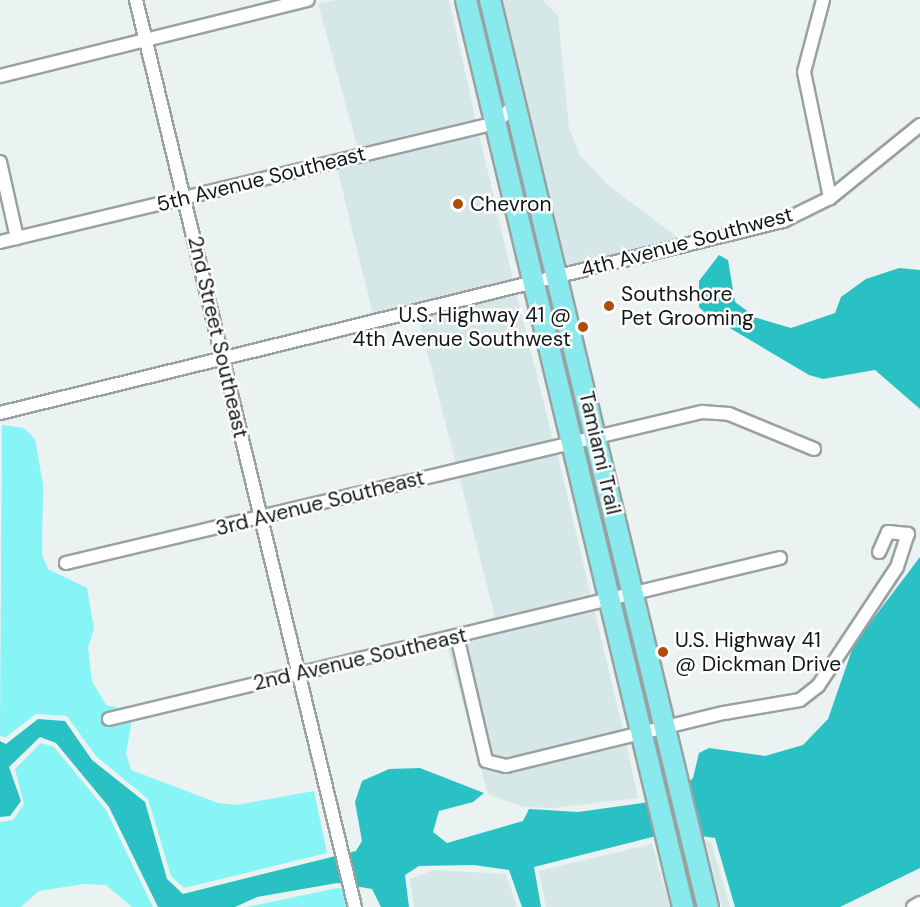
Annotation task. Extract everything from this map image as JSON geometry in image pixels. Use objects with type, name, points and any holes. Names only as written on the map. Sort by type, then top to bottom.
[{"type":"main road","name":"Tamiami Trail","points":[[466,0],[643,731],[683,907]]},
{"type":"main road","name":"Tamiami Trail","points":[[490,0],[667,725],[708,907]]},
{"type":"street","name":"2nd Street Southeast","points":[[136,0],[355,907]]},
{"type":"street","points":[[0,76],[308,0]]},
{"type":"street","points":[[823,0],[804,72],[830,198]]},
{"type":"street","points":[[496,123],[515,104]]},
{"type":"street","name":"5th Avenue Southeast","points":[[0,242],[496,123]]},
{"type":"street","name":"4th Avenue Southwest","points":[[0,412],[783,221],[830,198],[920,125]]},
{"type":"street","points":[[0,162],[17,238]]},
{"type":"street","name":"3rd Avenue Southeast","points":[[66,563],[702,412],[729,414],[814,449]]},
{"type":"street","points":[[457,636],[486,761],[506,766],[667,725],[800,700],[818,686],[897,567],[908,534],[888,532],[879,552]]},
{"type":"street","name":"2nd Avenue Southeast","points":[[110,719],[780,558]]},
{"type":"street","points":[[913,907],[920,903]]},
{"type":"shaded area","points":[[336,0],[449,0],[476,121],[334,155],[358,149],[318,4]]},
{"type":"shaded area","points":[[502,0],[542,0],[558,16],[569,128],[580,155],[608,185],[681,240],[567,267]]},
{"type":"shaded area","points":[[479,134],[513,280],[373,315],[337,168]]},
{"type":"shaded area","points":[[719,255],[728,260],[735,302],[757,318],[791,328],[835,313],[841,297],[866,279],[899,268],[920,270],[920,409],[875,370],[823,379],[809,375],[706,314],[699,307],[699,281]]},
{"type":"shaded area","points":[[516,292],[553,440],[456,464],[418,317]]},
{"type":"shaded area","points":[[2,425],[24,428],[35,439],[43,485],[42,555],[48,569],[87,588],[94,629],[88,648],[92,681],[106,705],[125,709],[103,714],[105,726],[132,720],[126,753],[131,770],[218,803],[236,805],[314,791],[327,853],[184,888],[171,876],[148,799],[96,756],[67,716],[36,714],[5,738],[0,735]]},
{"type":"shaded area","points":[[557,452],[591,597],[444,632],[495,617],[459,476]]},
{"type":"shaded area","points":[[920,557],[920,868],[840,907],[735,907],[715,838],[672,832],[534,867],[541,907],[522,907],[509,870],[474,865],[419,866],[405,875],[409,907],[381,907],[372,889],[337,883],[257,897],[235,907],[158,907],[109,807],[56,743],[40,737],[9,767],[21,801],[10,816],[0,817],[0,741],[6,744],[38,719],[65,721],[92,760],[145,802],[167,879],[183,894],[356,851],[362,841],[355,802],[362,781],[389,769],[420,768],[484,793],[473,802],[439,811],[433,832],[447,843],[523,821],[529,809],[578,812],[671,799],[693,778],[699,753],[709,748],[765,756],[803,745],[828,719],[854,644]]},
{"type":"shaded area","points":[[594,609],[623,730],[506,760],[491,756],[464,641]]},
{"type":"shaded area","points":[[453,643],[485,767],[508,772],[626,742],[638,798],[553,808],[524,807],[488,794],[447,645]]},
{"type":"shaded area","points":[[41,743],[54,747],[106,810],[153,907],[132,907],[106,885],[84,884],[39,891],[21,907],[0,907],[0,822],[13,820],[24,804],[15,769]]},
{"type":"shaded area","points":[[705,840],[711,842],[730,907],[722,907]]},
{"type":"shaded area","points":[[652,844],[670,907],[546,907],[539,871]]},
{"type":"shaded area","points":[[434,870],[506,874],[517,907],[414,907],[410,879]]},
{"type":"shaded area","points":[[338,888],[345,889],[349,907],[247,907]]},
{"type":"place","name":"Chevron","points":[[458,204]]},
{"type":"place","name":"Southshore Pet Grooming","points":[[609,306]]},
{"type":"place","name":"U.S. Highway 41 @ 4th Avenue Southwest","points":[[583,327]]},
{"type":"place","name":"U.S. Highway 41 @ Dickman Drive","points":[[663,652]]}]
